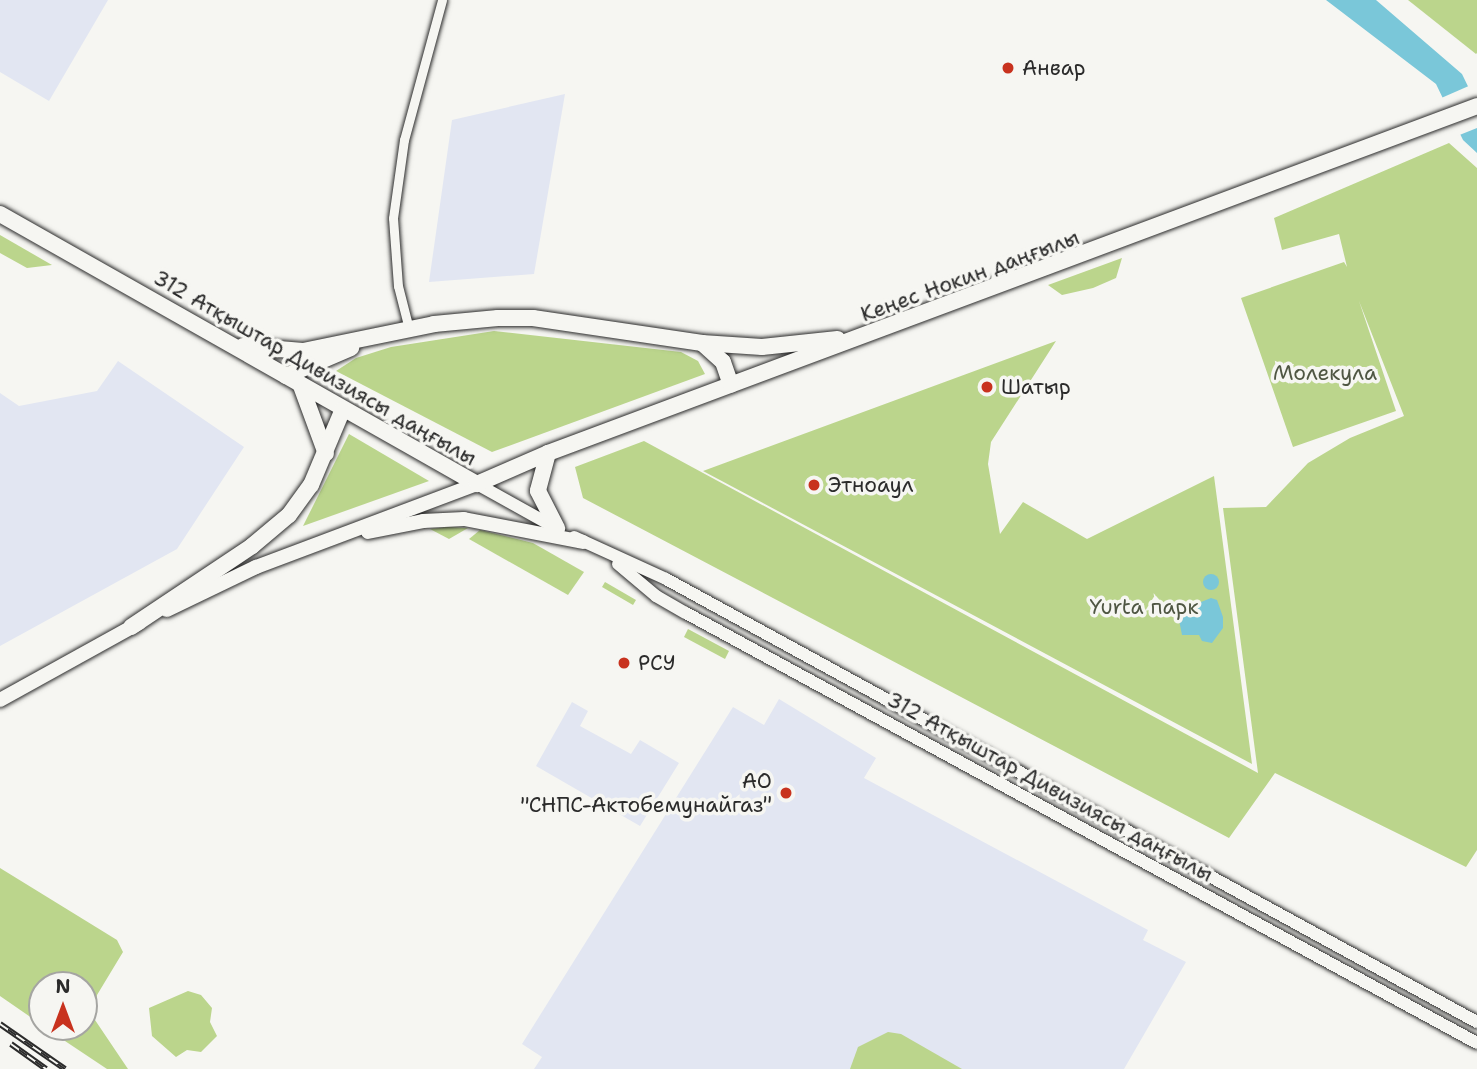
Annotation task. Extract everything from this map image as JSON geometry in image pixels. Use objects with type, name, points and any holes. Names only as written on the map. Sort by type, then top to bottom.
[{"type":"highway","name":"Кеңес Нокин даңғылы","points":[[477,484],[548,453],[1155,230],[1477,106]]},
{"type":"highway","name":"312 Атқыштар Дивизиясы даңғылы","points":[[0,214],[477,484]]},
{"type":"highway","points":[[237,346],[303,351],[410,329],[486,318],[533,318],[702,344],[773,346],[871,335]]},
{"type":"highway","points":[[286,376],[370,338]]},
{"type":"highway","points":[[702,344],[723,362],[731,385]]},
{"type":"highway","points":[[301,386],[326,454]]},
{"type":"highway","points":[[131,627],[252,546],[289,515],[311,485],[343,410]]},
{"type":"highway","points":[[548,453],[538,491],[557,528]]},
{"type":"main road","name":"312 Атқыштар Дивизиясы даңғылы","points":[[477,484],[610,557],[666,579],[1477,1022]]},
{"type":"main road","points":[[0,700],[131,627],[315,543],[477,484]]},
{"type":"main road","points":[[315,543],[423,521],[464,519],[583,542]]},
{"type":"main road","name":"312 Атқыштар Дивизиясы даңғылы","points":[[610,557],[656,596],[1477,1044]]},
{"type":"main road","points":[[744,645],[754,627]]},
{"type":"main road","points":[[853,704],[863,687]]},
{"type":"main road","points":[[1289,941],[1298,924]]},
{"type":"street","points":[[410,329],[398,286],[393,218],[404,140],[442,0]]},
{"type":"shaded area","points":[[0,0],[108,0],[49,101],[0,72]]},
{"type":"shaded area","points":[[565,94],[534,274],[429,282],[452,120]]},
{"type":"shaded area","points":[[118,361],[244,447],[177,549],[0,646],[0,393],[19,406],[97,391]]},
{"type":"shaded area","points":[[779,699],[876,758],[864,778],[1148,930],[1143,940],[1186,962],[1124,1069],[534,1069],[542,1057],[522,1044],[733,707],[764,725]]},
{"type":"shaded area","points":[[572,702],[588,711],[580,726],[631,754],[640,740],[679,763],[640,826],[536,766]]},
{"type":"green space","points":[[1408,0],[1477,0],[1477,53],[1476,54]]},
{"type":"green space","name":"Молекула","points":[[1449,143],[1477,168],[1477,850],[1466,867],[1275,773],[1229,838],[583,498],[575,467],[644,441],[1258,773],[1223,508],[1266,507],[1308,463],[1350,438],[1404,416],[1359,301],[1396,411],[1293,447],[1241,298],[1344,262],[1347,267],[1339,234],[1282,250],[1274,218]]},
{"type":"green space","points":[[0,235],[52,265],[27,268],[0,253]]},
{"type":"green space","points":[[1122,258],[1116,278],[1093,288],[1062,295],[1048,285]]},
{"type":"green space","points":[[494,331],[681,352],[698,361],[705,374],[492,452],[336,371],[356,358],[391,347]]},
{"type":"green space","name":"Yurta парк","points":[[1056,341],[991,442],[988,464],[1000,534],[1023,502],[1087,539],[1214,476],[1252,764],[703,471]]},
{"type":"green space","points":[[349,434],[429,481],[303,526]]},
{"type":"green space","points":[[468,528],[449,539],[430,529]]},
{"type":"green space","points":[[480,530],[533,543],[584,572],[568,595],[469,539]]},
{"type":"green space","points":[[605,582],[636,600],[633,605],[602,587]]},
{"type":"green space","points":[[688,629],[729,651],[725,659],[684,637]]},
{"type":"green space","points":[[0,868],[117,940],[123,952],[98,993],[98,971],[28,971],[28,1015],[0,996]]},
{"type":"green space","points":[[188,991],[201,995],[212,1008],[210,1022],[217,1036],[201,1052],[187,1050],[176,1057],[152,1036],[149,1008]]},
{"type":"green space","points":[[98,1024],[128,1069],[107,1069],[65,1041],[98,1041]]},
{"type":"green space","points":[[888,1032],[901,1034],[962,1069],[850,1069],[858,1047]]},
{"type":"water","points":[[1326,0],[1376,0],[1462,74],[1477,105],[1477,153],[1463,140],[1436,84]]},
{"type":"water","points":[[1211,574],[1219,582],[1211,590],[1203,582]]},
{"type":"water","points":[[1211,598],[1217,600],[1223,617],[1223,628],[1212,643],[1202,641],[1199,635],[1182,635],[1179,620],[1190,612],[1181,610]]},
{"type":"pier","points":[[1471,85],[1477,97],[1477,128],[1457,136],[1439,99]]},
{"type":"railway","points":[[0,1024],[65,1069]]},
{"type":"railway","points":[[11,1044],[46,1069]]},
{"type":"place","name":"Анвар","points":[[1008,68]]},
{"type":"place","name":"Шатыр","points":[[987,387]]},
{"type":"place","name":"Этноаул","points":[[814,485]]},
{"type":"place","name":"РСУ","points":[[624,663]]},
{"type":"place","name":"АО \"СНПС-Актобемунайгаз\"","points":[[786,793]]}]
